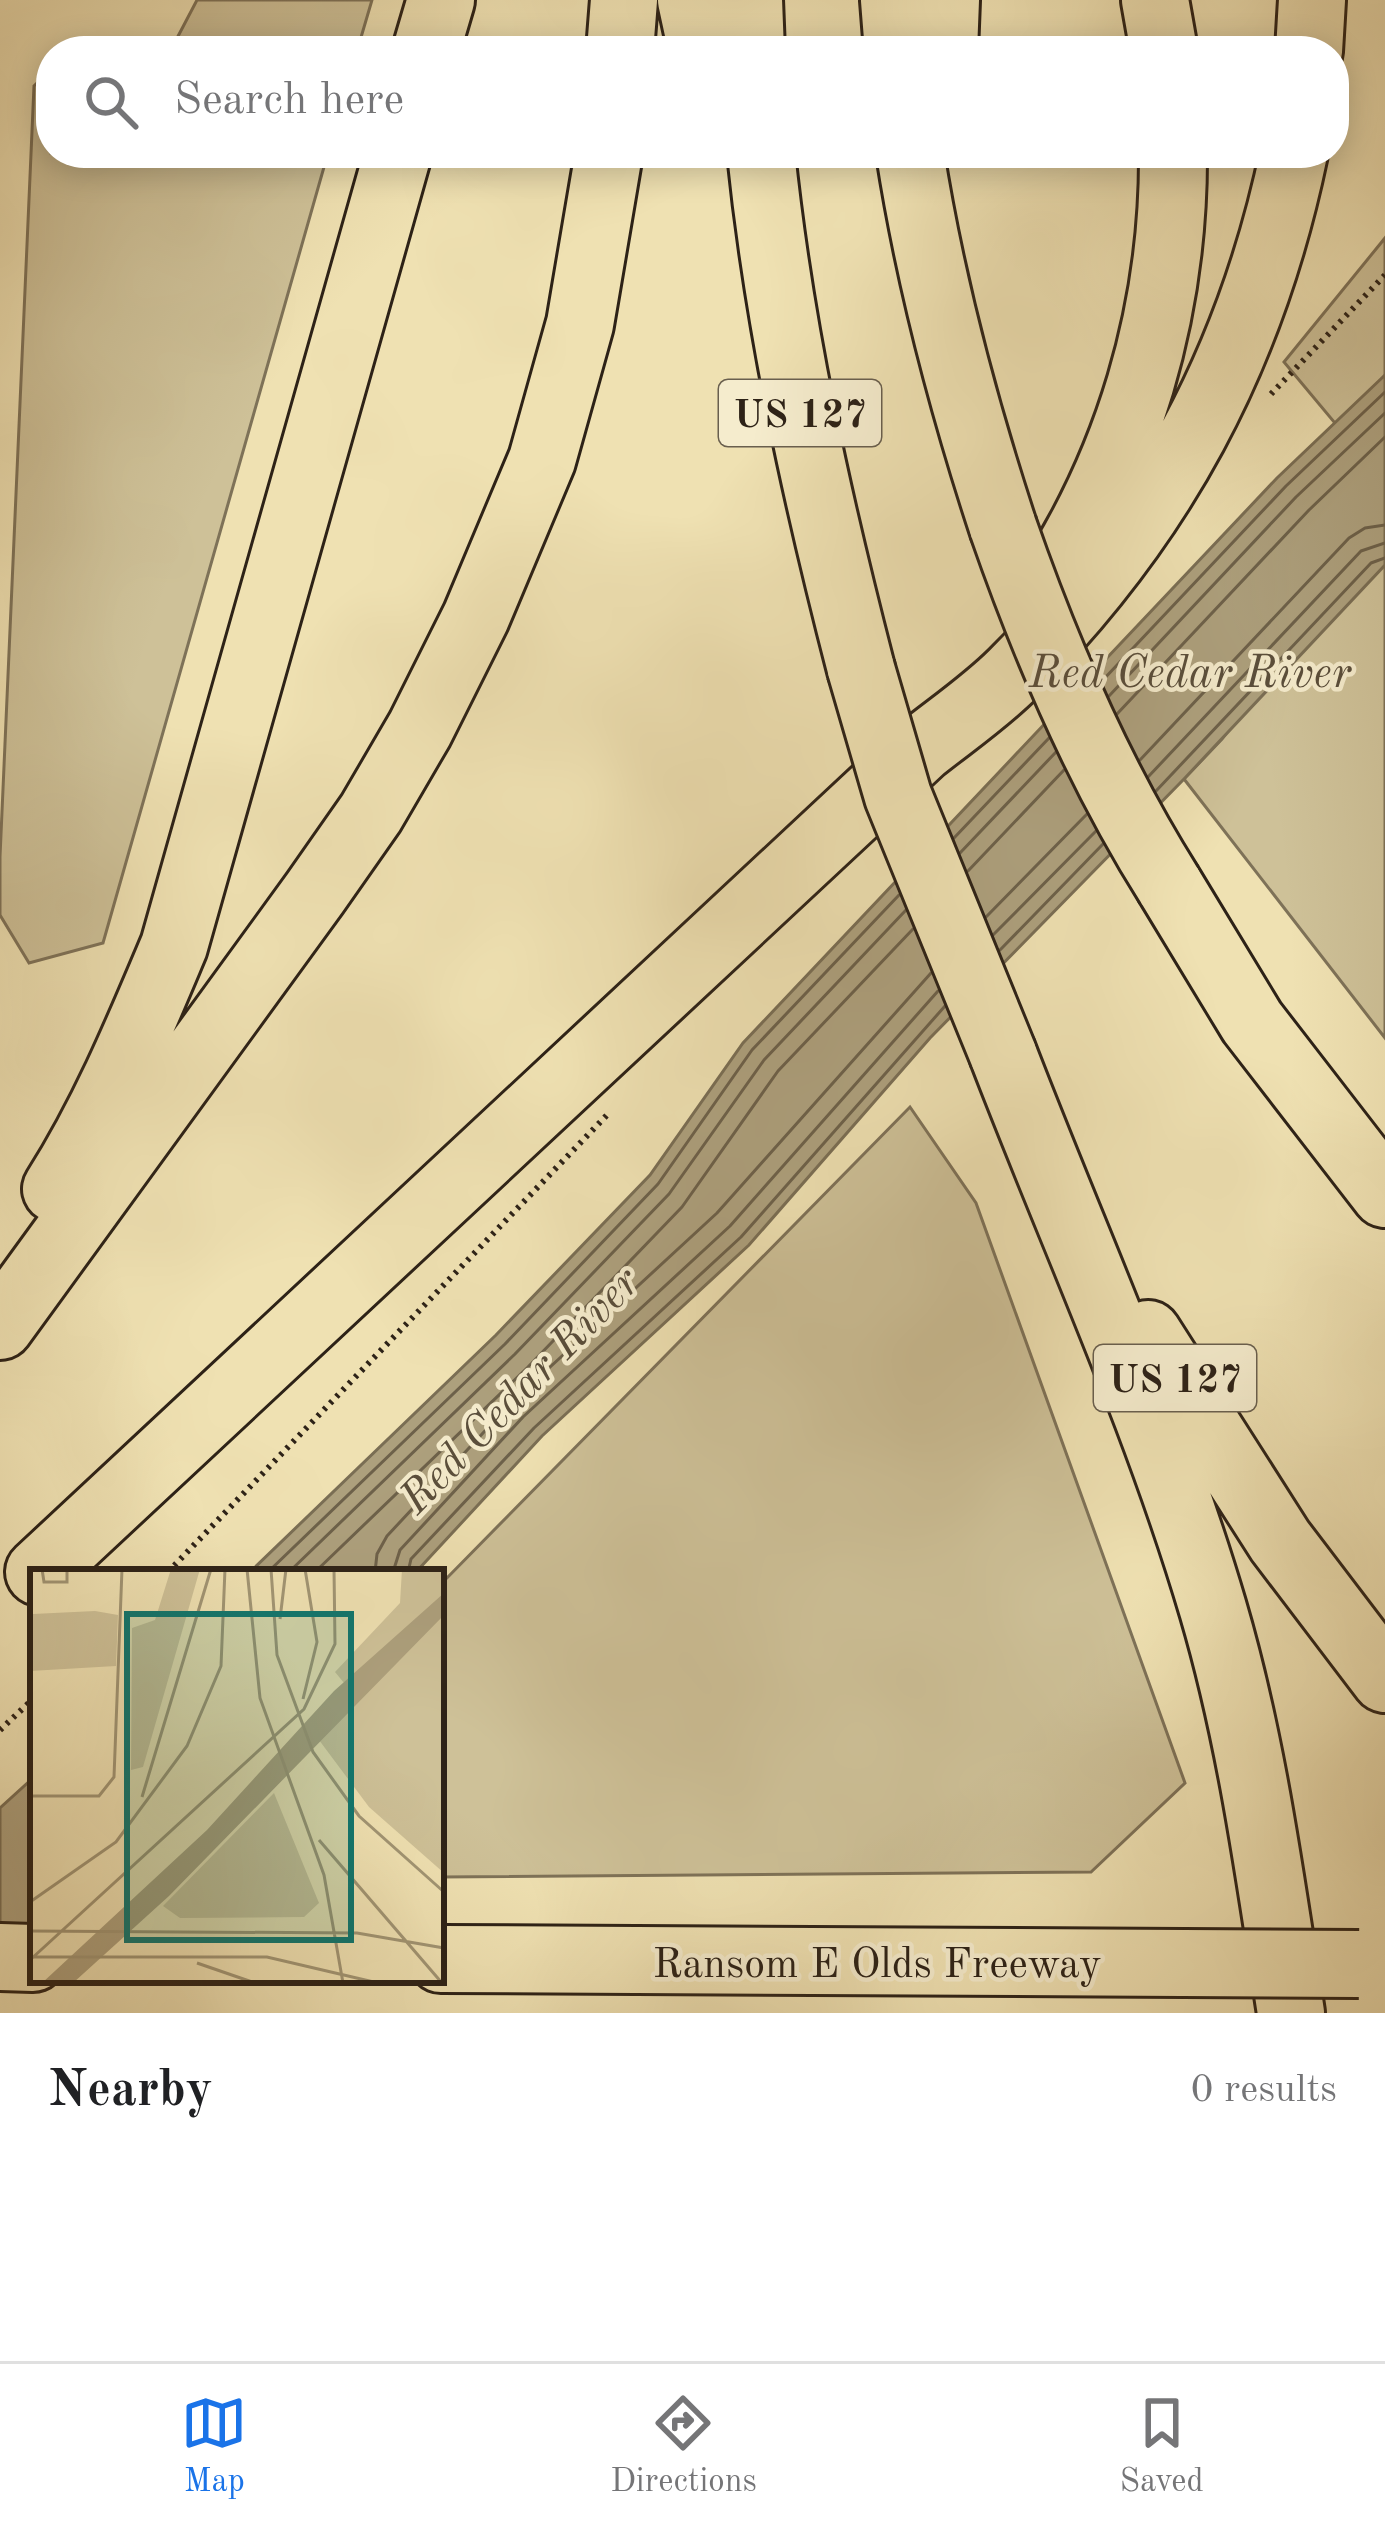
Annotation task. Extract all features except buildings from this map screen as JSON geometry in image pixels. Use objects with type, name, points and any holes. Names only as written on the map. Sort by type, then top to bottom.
[{"type":"highway","points":[[430,36],[440,0]]},
{"type":"highway","points":[[621,36],[624,0]]},
{"type":"highway","points":[[691,0],[699,36]]},
{"type":"highway","points":[[749,0],[751,36]]},
{"type":"highway","points":[[894,0],[897,36]]},
{"type":"highway","points":[[945,36],[946,0]]},
{"type":"highway","points":[[1155,0],[1161,36]]},
{"type":"highway","points":[[1310,36],[1312,0]]},
{"type":"highway","points":[[0,1276],[81,1150],[128,1057],[174,946],[394,168]]},
{"type":"highway","points":[[0,1326],[326,877],[371,813],[420,729],[476,617],[542,460],[580,324],[606,168]]},
{"type":"highway","points":[[722,168],[744,273],[823,522]]},
{"type":"highway","name":"US 127","points":[[762,168],[790,362],[823,522],[861,669],[898,796],[1003,1054],[1157,1349],[1280,1541],[1385,1679]]},
{"type":"highway","points":[[913,168],[955,366],[1003,527],[1047,647],[1114,787],[1252,1022],[1385,1194]]},
{"type":"highway","points":[[945,168],[958,298],[1003,527]]},
{"type":"highway","points":[[921,749],[1014,634],[1064,560],[1109,474],[1141,387],[1160,305],[1172,216],[1173,168]]},
{"type":"highway","points":[[42,1569],[921,749],[1010,678],[1093,588],[1160,496],[1203,419],[1245,327],[1290,168]]},
{"type":"highway","points":[[1003,1054],[1140,1392],[1214,1612],[1254,1780],[1291,2013]]},
{"type":"highway","points":[[0,1608],[30,1580]]},
{"type":"highway","name":"Ransom E Olds Freeway","points":[[444,1960],[1372,1964]]},
{"type":"path","points":[[0,1730],[30,1702]]},
{"type":"shaded area","points":[[197,0],[372,0],[361,36],[178,36]]},
{"type":"shaded area","points":[[34,86],[36,168],[324,168],[103,943],[29,963],[0,915],[0,857]]},
{"type":"shaded area","points":[[1385,238],[1385,483],[1284,362]]},
{"type":"shaded area","points":[[1385,519],[1385,1038],[1184,779],[1222,739]]},
{"type":"shaded area","points":[[910,1107],[976,1203],[1185,1783],[1091,1872],[444,1877],[444,1581]]},
{"type":"water","name":"Red Cedar River","points":[[1385,375],[1385,565],[930,1038],[749,1245],[542,1436],[419,1569],[253,1569],[496,1335],[650,1175],[743,1043],[1277,478]]},
{"type":"water","points":[[30,1781],[30,1957],[0,1986],[0,1808]]}]
